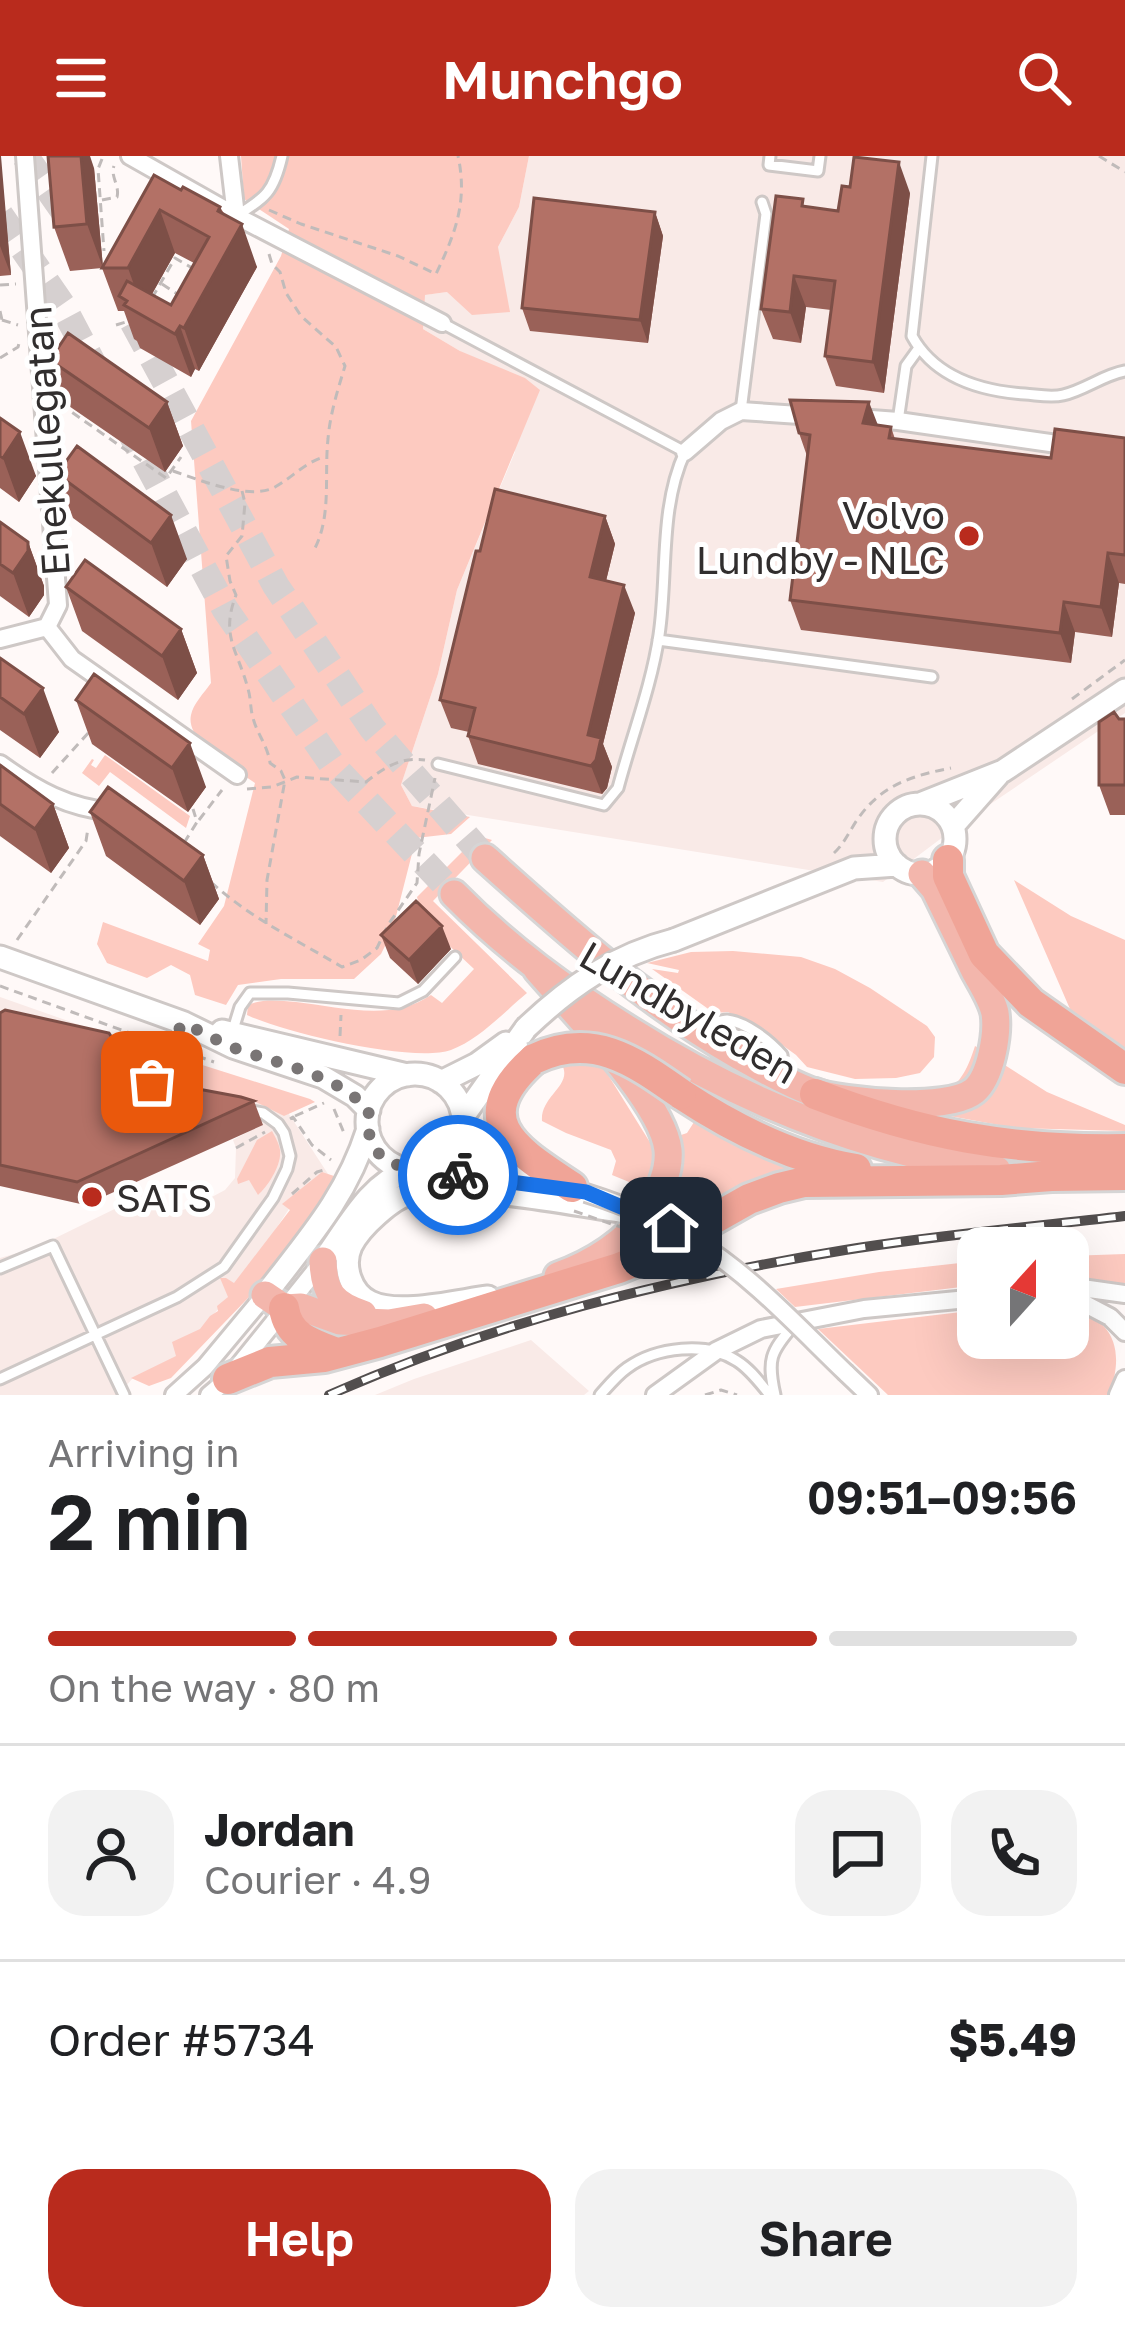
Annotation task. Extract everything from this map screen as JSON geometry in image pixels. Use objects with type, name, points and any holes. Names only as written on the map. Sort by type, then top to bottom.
[{"type":"highway","name":"Lundbyleden","points":[[485,858],[596,954],[695,1029],[815,1094],[905,1126],[952,1136],[1046,1149],[1125,1149]]},
{"type":"highway","points":[[922,866],[948,876],[983,954],[1030,1003],[1125,1069]]},
{"type":"highway","points":[[815,1094],[880,1103],[950,1101],[974,1090],[983,1077],[995,1045],[994,1010],[922,866]]},
{"type":"highway","name":"Lundbyleden","points":[[454,894],[537,969],[653,1046],[778,1110],[890,1149],[951,1163],[1051,1175],[1125,1175]]},
{"type":"highway","points":[[274,1302],[340,1321],[389,1323],[422,1317],[577,1269],[617,1244],[649,1209],[668,1161],[665,1134],[629,1076],[537,969]]},
{"type":"highway","points":[[577,1197],[520,1152],[503,1125],[506,1095],[517,1076],[534,1059],[576,1047],[602,1050],[632,1062],[738,1129],[810,1158],[848,1168],[949,1181]]},
{"type":"highway","points":[[219,1387],[252,1367],[337,1353],[620,1268],[749,1199],[779,1188],[830,1180],[1001,1180],[1051,1175]]},
{"type":"highway","points":[[323,1261],[334,1300],[389,1323]]},
{"type":"highway","points":[[274,1302],[296,1334],[337,1353]]},
{"type":"street","name":"Enekullegatan","points":[[26,156],[58,605],[47,627],[72,659],[234,779]]},
{"type":"street","points":[[230,156],[236,216]]},
{"type":"street","points":[[122,161],[442,323]]},
{"type":"street","points":[[685,452],[741,411],[898,421],[1080,447]]},
{"type":"street","points":[[0,639],[47,627]]},
{"type":"street","points":[[922,866],[886,850],[890,819],[909,806],[1003,770],[1125,690]]},
{"type":"street","points":[[0,764],[56,800],[121,813]]},
{"type":"street","points":[[953,826],[1003,770]]},
{"type":"street","points":[[854,868],[922,866],[954,850],[953,826],[940,810],[920,804]]},
{"type":"street","points":[[441,1082],[477,1064],[606,965],[854,868],[885,842]]},
{"type":"street","points":[[8,950],[233,1047],[322,1077],[355,1096],[368,1119],[373,1145],[384,1159],[416,1170],[577,1197]]},
{"type":"street","points":[[184,1023],[441,1082],[458,1100],[470,1142],[577,1197],[697,1242],[726,1262],[869,1395]]},
{"type":"street","points":[[174,1395],[323,1261],[384,1181],[438,1165],[449,1156],[463,1124],[526,1028]]},
{"type":"street","points":[[219,1387],[343,1191],[380,1090],[408,1075]]},
{"type":"street","points":[[488,1297],[394,1308],[371,1303],[350,1280],[352,1246],[381,1210],[406,1194],[436,1187],[522,1195],[641,1221]]},
{"type":"street","points":[[1089,1289],[1125,1294]]},
{"type":"street","points":[[655,1395],[716,1351],[761,1329],[864,1310],[957,1300]]},
{"type":"street","points":[[1089,1306],[1125,1332]]},
{"type":"street","points":[[1118,1395],[1125,1378]]},
{"type":"lane","points":[[236,216],[267,196],[282,156]]},
{"type":"lane","points":[[770,156],[769,165],[818,171],[820,156]]},
{"type":"lane","points":[[932,156],[912,336],[919,348],[957,380],[1010,393],[1056,397],[1125,370]]},
{"type":"lane","points":[[741,411],[766,214],[762,202]]},
{"type":"lane","points":[[438,764],[604,805],[618,788],[658,640],[669,506],[675,472],[685,452],[442,323]]},
{"type":"lane","points":[[898,421],[906,366],[919,348]]},
{"type":"lane","points":[[658,640],[932,677]]},
{"type":"lane","points":[[232,1033],[239,1007],[250,993],[399,1003],[423,991],[455,957]]},
{"type":"lane","points":[[171,1096],[159,1092],[148,1072],[184,1023]]},
{"type":"lane","points":[[127,1072],[148,1072]]},
{"type":"lane","points":[[0,1379],[177,1297],[224,1267],[273,1198],[290,1156],[278,1124],[262,1113],[243,1110]]},
{"type":"lane","points":[[0,1268],[53,1246],[122,1392],[134,1395]]},
{"type":"lane","points":[[773,1395],[774,1347],[799,1320]]},
{"type":"lane","points":[[600,1395],[626,1368],[646,1358],[689,1349],[716,1351],[746,1368],[773,1395]]},
{"type":"path","points":[[256,204],[436,274],[457,231],[458,156]]},
{"type":"path","points":[[1099,156],[1125,172]]},
{"type":"path","points":[[103,160],[98,169],[104,251]]},
{"type":"path","points":[[100,200],[117,197],[112,170],[122,161]]},
{"type":"path","points":[[273,235],[268,251],[286,293],[302,316],[336,346],[345,366],[328,434],[327,495],[314,550]]},
{"type":"path","points":[[146,309],[175,258],[196,271]]},
{"type":"path","points":[[0,285],[25,284]]},
{"type":"path","points":[[160,284],[183,297]]},
{"type":"path","points":[[0,311],[1,322],[28,324]]},
{"type":"path","points":[[116,325],[136,317]]},
{"type":"path","points":[[0,358],[18,346],[20,325]]},
{"type":"path","points":[[43,392],[166,478],[181,457]]},
{"type":"path","points":[[172,470],[264,493],[306,464],[327,457]]},
{"type":"path","points":[[242,490],[242,536],[226,556],[236,595],[228,619],[254,722],[270,763],[285,780],[266,880],[266,924]]},
{"type":"path","points":[[31,786],[57,770],[95,724]]},
{"type":"path","points":[[176,854],[219,791],[234,779],[248,790],[297,777],[366,782],[398,761],[438,764],[417,883],[377,948],[361,960],[342,968],[266,924],[202,873]]},
{"type":"path","points":[[193,809],[197,822]]},
{"type":"path","points":[[8,950],[86,842],[90,810]]},
{"type":"path","points":[[340,1043],[339,1021],[346,998]]},
{"type":"path","points":[[236,1148],[327,1102]]},
{"type":"path","points":[[273,1198],[285,1199],[317,1172],[334,1168],[338,1162],[312,1145],[293,1117]]},
{"type":"path","points":[[577,1197],[641,1221]]},
{"type":"path","points":[[705,1395],[721,1390],[737,1395]]},
{"type":"shaded area","points":[[241,156],[529,156],[519,207],[498,247],[510,312],[472,315],[447,292],[425,295],[423,329],[460,351],[525,378],[540,390],[457,590],[438,674],[401,785],[412,806],[470,817],[451,834],[416,838],[392,932],[381,954],[354,979],[281,979],[238,985],[226,1005],[195,995],[190,975],[171,965],[147,978],[107,963],[97,944],[103,922],[208,961],[210,950],[198,944],[224,906],[255,783],[204,745],[191,725],[196,703],[211,683],[191,421],[281,256],[289,229],[244,199]]},
{"type":"shaded area","points":[[529,156],[1125,156],[1125,713],[883,882],[412,806],[401,785],[438,674],[457,590],[515,452],[460,351],[423,329],[424,295],[447,292],[498,247],[519,207]]},
{"type":"shaded area","points":[[105,755],[190,816],[186,828],[110,772],[99,786],[82,773],[92,759],[96,768]]},
{"type":"shaded area","points":[[478,836],[492,840],[433,901],[527,993],[482,1032],[451,1050],[408,1053],[318,1037],[247,1015],[248,1005],[266,1001],[383,1010],[431,995],[442,1003],[474,969],[423,921],[417,897]]},
{"type":"shaded area","points":[[1014,880],[1071,916],[1125,940],[1125,1051],[1118,1051],[1070,1009]]},
{"type":"shaded area","points":[[691,952],[801,957],[835,969],[927,1026],[935,1037],[934,1057],[920,1073],[896,1078],[855,1079],[807,1067],[756,1026],[728,1012],[714,1013],[652,969],[679,970],[647,963]]},
{"type":"shaded area","points":[[0,997],[276,1094],[328,1174],[289,1209],[237,1287],[178,1356],[133,1378],[118,1395],[0,1395],[0,1258],[35,1248],[135,1199],[149,1208],[166,1201],[173,1213],[195,1206],[225,1190],[235,1178],[233,1140],[264,1123],[147,1095],[0,1041]]},
{"type":"shaded area","points":[[975,1046],[1047,1092],[1125,1125],[1125,1131],[1015,1128],[906,1108],[958,1082]]},
{"type":"shaded area","points":[[174,1056],[315,1102],[284,1116],[256,1102],[178,1085],[163,1071]]},
{"type":"shaded area","points":[[595,1061],[651,1144],[657,1160],[651,1191],[612,1175],[616,1161],[611,1150],[542,1121],[546,1104],[564,1078],[561,1063]]},
{"type":"shaded area","points":[[696,1119],[797,1168],[698,1219],[670,1202],[681,1162],[678,1136],[687,1133]]},
{"type":"shaded area","points":[[272,1131],[279,1162],[258,1195],[249,1180],[238,1184],[237,1179],[257,1140]]},
{"type":"shaded area","points":[[322,1172],[340,1178],[274,1271],[171,1378],[149,1386],[131,1378],[176,1356],[172,1342],[200,1329],[218,1311],[217,1306],[228,1297],[220,1278],[234,1283],[290,1210],[282,1204]]},
{"type":"shaded area","points":[[1125,1254],[1125,1287],[1089,1281],[1089,1255]]},
{"type":"shaded area","points":[[957,1263],[957,1288],[795,1307],[776,1289]]},
{"type":"shaded area","points":[[957,1312],[957,1359],[1089,1359],[1089,1315],[1112,1339],[1114,1379],[1109,1395],[888,1395],[818,1329]]},
{"type":"shaded area","points":[[531,1340],[589,1391],[584,1395],[375,1395],[414,1379]]},
{"type":"building","points":[[48,156],[81,156],[87,224],[54,227]]},
{"type":"building","points":[[854,157],[899,162],[873,362],[825,356],[835,281],[794,276],[790,312],[761,309],[776,196],[803,199],[802,206],[838,211],[842,186],[850,187]]},
{"type":"building","points":[[154,175],[220,207],[218,211],[242,224],[184,328],[180,326],[175,334],[124,305],[127,301],[119,296],[127,281],[171,305],[209,237],[160,210],[128,268],[102,268]]},
{"type":"building","points":[[534,198],[655,212],[640,320],[522,308]]},
{"type":"building","points":[[68,333],[167,402],[149,428],[50,360]]},
{"type":"building","name":"Volvo Lundby - NLC","points":[[790,400],[869,402],[863,423],[891,427],[889,438],[1051,458],[1055,429],[1125,438],[1125,555],[1108,553],[1101,607],[1064,602],[1060,633],[790,600],[810,435],[799,433]]},
{"type":"building","points":[[0,418],[20,432],[3,458],[0,456]]},
{"type":"building","points":[[77,446],[171,515],[151,543],[57,474]]},
{"type":"building","points":[[495,489],[605,516],[590,577],[624,585],[588,735],[601,738],[591,766],[468,736],[475,708],[440,700]]},
{"type":"building","points":[[0,522],[28,542],[28,551],[13,573],[0,564]]},
{"type":"building","points":[[85,560],[181,629],[162,656],[66,587]]},
{"type":"building","points":[[0,658],[43,688],[24,714],[0,697]]},
{"type":"building","points":[[94,674],[190,743],[172,768],[76,700]]},
{"type":"building","points":[[1114,712],[1125,719],[1125,785],[1099,785],[1099,722]]},
{"type":"building","points":[[0,765],[53,804],[35,829],[0,804]]},
{"type":"building","points":[[108,787],[203,855],[184,881],[90,812]]},
{"type":"building","points":[[416,901],[442,926],[409,960],[381,935]]},
{"type":"building","points":[[5,1010],[109,1033],[114,1041],[111,1054],[127,1058],[150,1077],[254,1101],[77,1182],[0,1165],[0,1013]]},
{"type":"tunnel","points":[[25,156],[72,223]]},
{"type":"tunnel","points":[[0,215],[62,305],[99,375]]},
{"type":"tunnel","points":[[133,322],[276,586],[372,728],[485,858]]},
{"type":"tunnel","points":[[126,424],[225,609],[334,767],[454,894]]},
{"type":"railway","points":[[329,1395],[454,1346],[647,1289],[880,1245],[1125,1216]]},
{"type":"way so far","points":[[152,1082],[151,1064],[184,1023],[233,1047],[342,1086],[369,1110],[370,1137],[378,1153],[399,1168],[458,1175]]},
{"type":"place","name":"Volvo Lundby - NLC","points":[[969,536]]},
{"type":"place","name":"SATS","points":[[92,1197]]},
{"type":"route","points":[[458,1175],[586,1192],[671,1228]]}]
